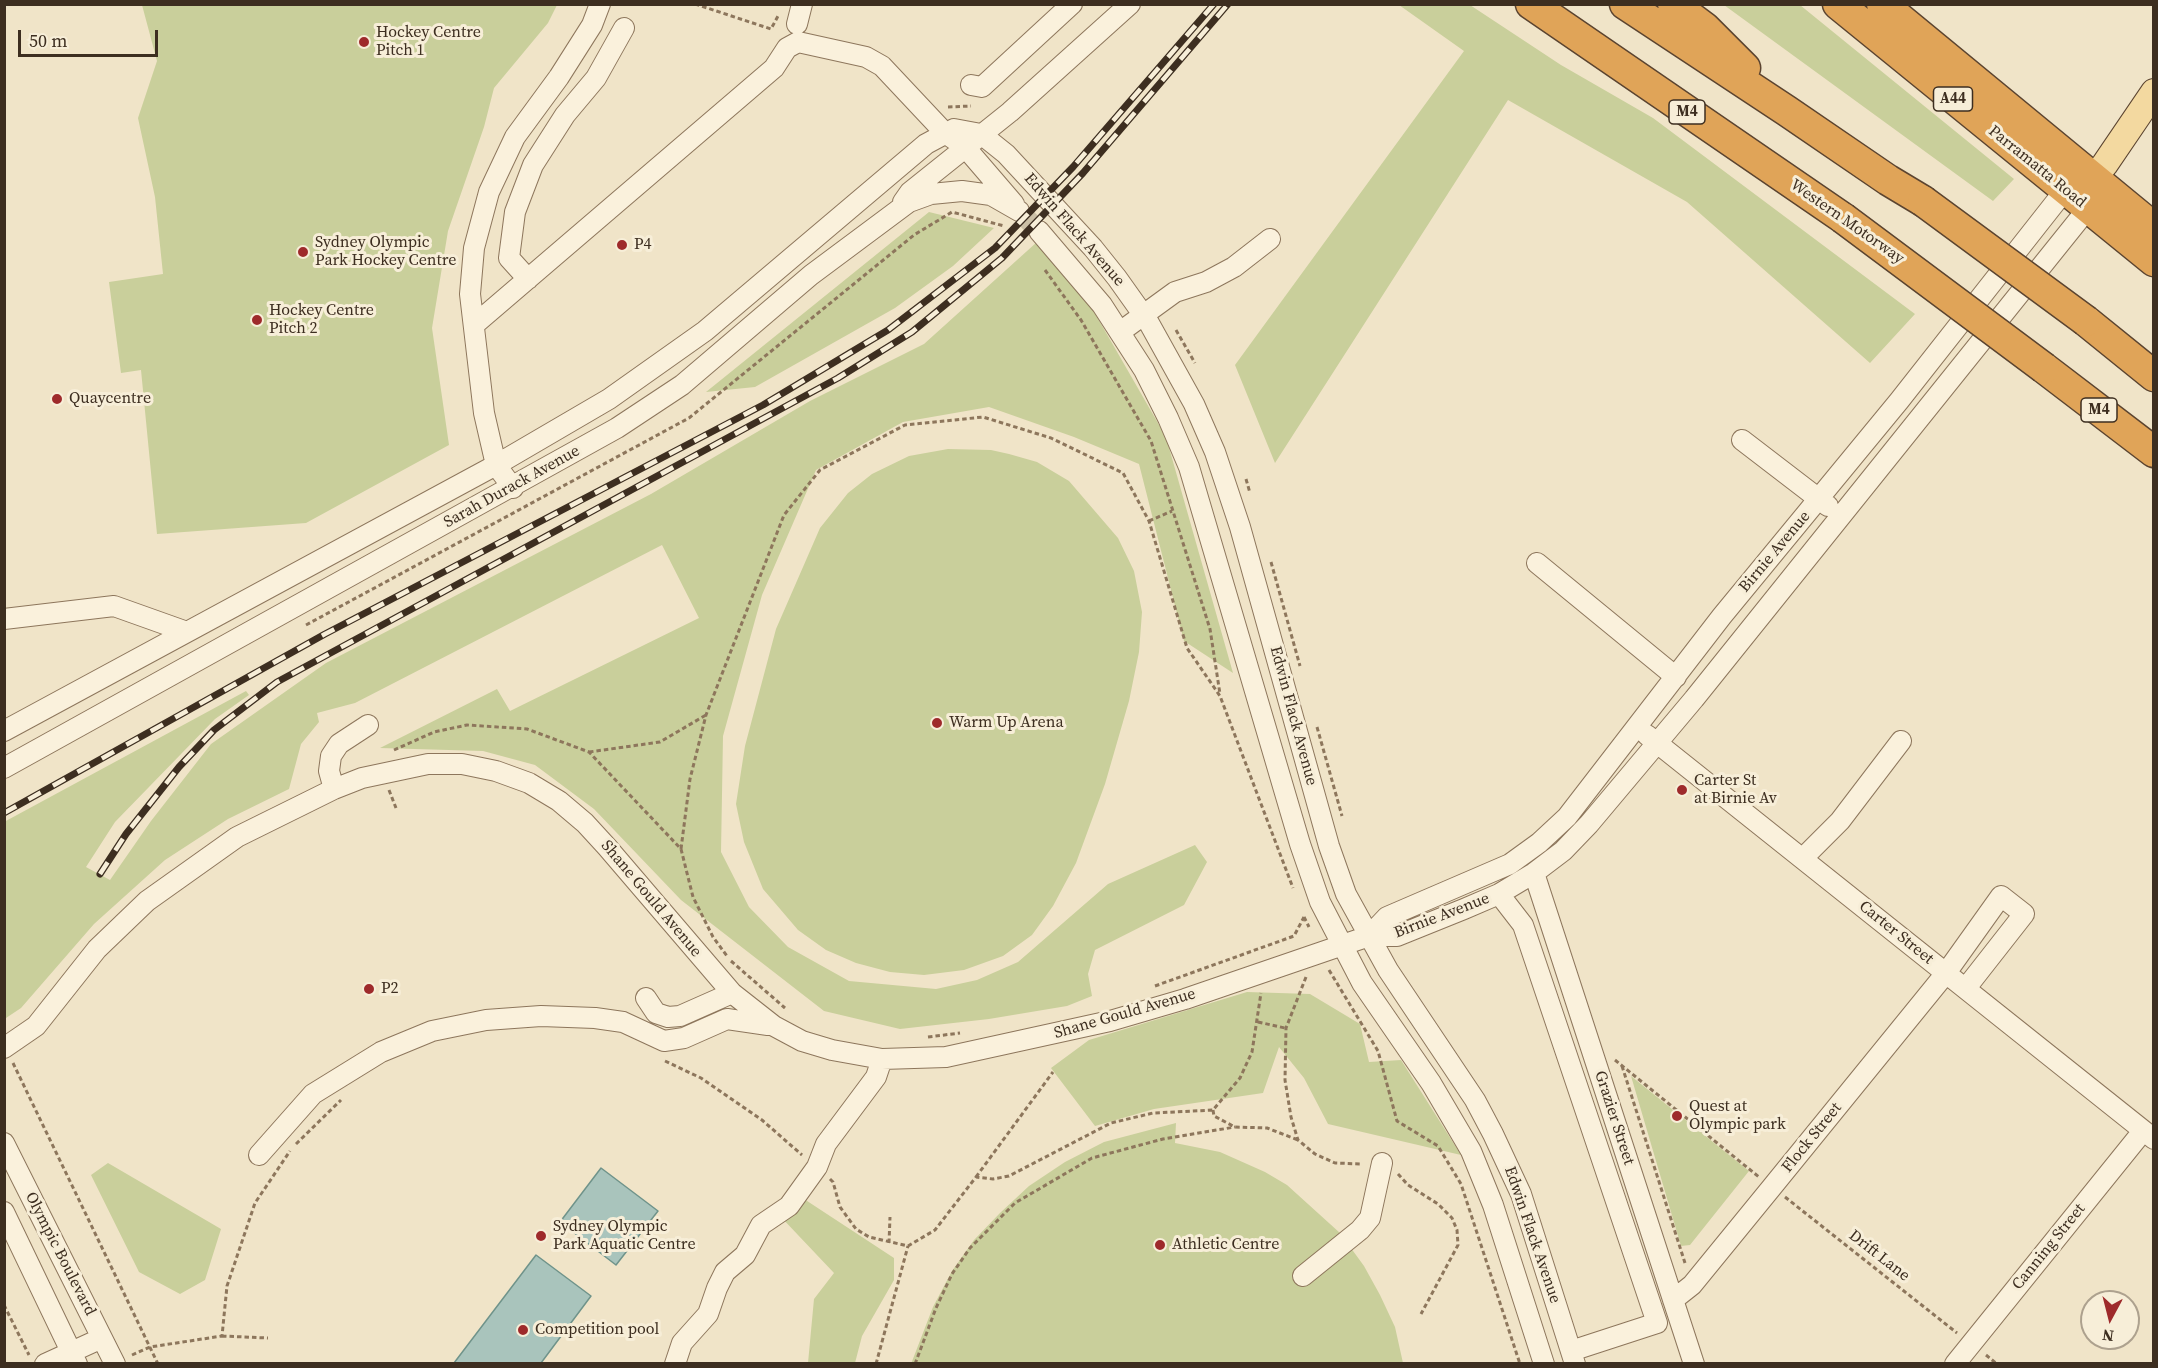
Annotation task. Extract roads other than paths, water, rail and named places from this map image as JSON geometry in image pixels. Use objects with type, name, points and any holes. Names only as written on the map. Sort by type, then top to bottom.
[{"type":"highway","name":"Western Motorway","points":[[1531,4],[1843,218],[2154,452]]},
{"type":"highway","points":[[1625,4],[1923,201],[2086,321],[2154,376]]},
{"type":"highway","points":[[1673,4],[1705,28],[1787,111]]},
{"type":"highway","name":"Parramatta Road","points":[[1838,4],[2082,192],[2154,228]]},
{"type":"highway","name":"Parramatta Road","points":[[1882,4],[2154,261]]},
{"type":"main road","name":"Birnie Avenue","points":[[2082,192],[2154,92]]},
{"type":"street","points":[[513,488],[496,465],[484,413],[470,294],[474,248],[489,192],[515,137],[559,77],[592,25],[600,4]]},
{"type":"street","points":[[796,24],[802,4]]},
{"type":"street","points":[[971,86],[982,87],[1072,4]]},
{"type":"street","points":[[897,209],[910,192],[981,134],[1130,4]]},
{"type":"street","points":[[528,279],[509,258],[515,212],[533,165],[565,116],[596,78],[624,28]]},
{"type":"street","points":[[474,325],[774,68],[787,48],[798,42],[866,57],[882,66],[944,132],[965,147]]},
{"type":"street","points":[[944,132],[961,129],[981,134]]},
{"type":"street","name":"Sarah Durack Avenue","points":[[4,731],[496,465],[609,399],[705,331],[900,164],[944,132]]},
{"type":"street","name":"Edwin Flack Avenue","points":[[981,134],[1005,154],[1093,248],[1144,315],[1194,404],[1215,452],[1240,527],[1329,846],[1346,894],[1406,997],[1475,1100],[1493,1134],[1521,1194],[1573,1357]]},
{"type":"street","name":"Edwin Flack Avenue","points":[[965,147],[1003,189],[1019,211],[997,198]]},
{"type":"street","name":"Sarah Durack Avenue","points":[[4,768],[162,679],[513,488],[617,428],[682,385],[811,275],[897,209],[920,198],[952,190],[978,192],[997,198]]},
{"type":"street","name":"Birnie Avenue","points":[[2082,192],[2081,217],[1656,743],[1577,837],[1527,877],[1499,894],[1397,936],[1369,936],[1387,917],[1510,864],[1539,843],[1567,817],[1676,677],[2058,200],[2082,192]]},
{"type":"street","name":"Edwin Flack Avenue","points":[[1039,231],[1087,284],[1120,332],[1149,380],[1189,467],[1300,844],[1320,902],[1362,983],[1431,1083],[1471,1151],[1493,1205],[1544,1364]]},
{"type":"street","points":[[1120,332],[1175,292],[1206,282],[1234,267],[1270,239]]},
{"type":"street","points":[[1742,440],[1840,515]]},
{"type":"street","points":[[1537,564],[1676,677]]},
{"type":"street","points":[[4,619],[114,606],[187,632]]},
{"type":"street","points":[[147,654],[162,679]]},
{"type":"street","points":[[334,789],[329,771],[331,756],[339,744],[368,725]]},
{"type":"street","name":"Carter Street","points":[[1638,728],[2148,1135]]},
{"type":"street","points":[[1803,858],[1840,821],[1901,741]]},
{"type":"street","name":"Shane Gould Avenue","points":[[5,1048],[36,1026],[97,949],[147,901],[237,837],[334,789],[362,778],[428,764],[462,764],[496,771],[529,783],[558,801],[585,823],[732,993],[774,1026],[802,1041],[832,1050],[882,1059],[946,1057],[1110,1021],[1185,999],[1369,936]]},
{"type":"street","name":"Grazier Street","points":[[1510,864],[1527,877],[1694,1364]]},
{"type":"street","points":[[1499,894],[1523,925],[1657,1323],[1573,1357]]},
{"type":"street","name":"Flock Street","points":[[1673,1300],[1692,1285],[1946,973],[2001,896],[2024,914],[1966,988]]},
{"type":"street","points":[[646,998],[656,1013],[668,1017],[680,1017],[732,993]]},
{"type":"street","points":[[717,1022],[732,993]]},
{"type":"street","points":[[259,1155],[313,1094],[381,1052],[432,1031],[486,1020],[541,1016],[595,1017],[622,1022],[664,1041],[684,1038],[717,1022],[736,1019],[774,1026]]},
{"type":"street","points":[[675,1364],[682,1343],[708,1314],[725,1272],[745,1255],[761,1225],[789,1206],[817,1167],[826,1144],[876,1077],[882,1059]]},
{"type":"street","name":"Canning Street","points":[[1955,1364],[2148,1135]]},
{"type":"street","name":"Olympic Boulevard","points":[[4,1143],[102,1338],[120,1362]]},
{"type":"street","points":[[1303,1275],[1360,1230],[1370,1218],[1382,1163]]},
{"type":"street","name":"Olympic Boulevard","points":[[4,1212],[74,1357]]},
{"type":"street","points":[[37,1360],[74,1357],[102,1338]]},
{"type":"water","points":[[601,1168],[658,1211],[616,1265],[560,1222]]},
{"type":"water","name":"Competition pool","points":[[536,1255],[591,1296],[541,1363],[454,1363]]},
{"type":"tunnel","points":[[1019,211],[1039,231]]},
{"type":"railway","points":[[4,813],[325,634],[763,405],[888,330],[995,248],[1073,167],[1214,4]]},
{"type":"railway","points":[[100,874],[126,834],[179,767],[214,730],[277,682],[838,378],[912,332],[1002,258],[1083,173],[1228,4]]},
{"type":"place","name":"Hockey Centre Pitch 1","points":[[364,42]]},
{"type":"place","name":"P4","points":[[622,245]]},
{"type":"place","name":"Sydney Olympic Park Hockey Centre","points":[[303,252]]},
{"type":"place","name":"Hockey Centre Pitch 2","points":[[257,320]]},
{"type":"place","name":"Quaycentre","points":[[57,399]]},
{"type":"place","name":"Warm Up Arena","points":[[937,723]]},
{"type":"place","name":"Carter St at Birnie Av","points":[[1682,790]]},
{"type":"place","name":"P2","points":[[369,989]]},
{"type":"place","name":"Quest at Olympic park","points":[[1677,1116]]},
{"type":"place","name":"Sydney Olympic Park Aquatic Centre","points":[[541,1236]]},
{"type":"place","name":"Athletic Centre","points":[[1160,1245]]},
{"type":"place","name":"Competition pool","points":[[523,1330]]}]
